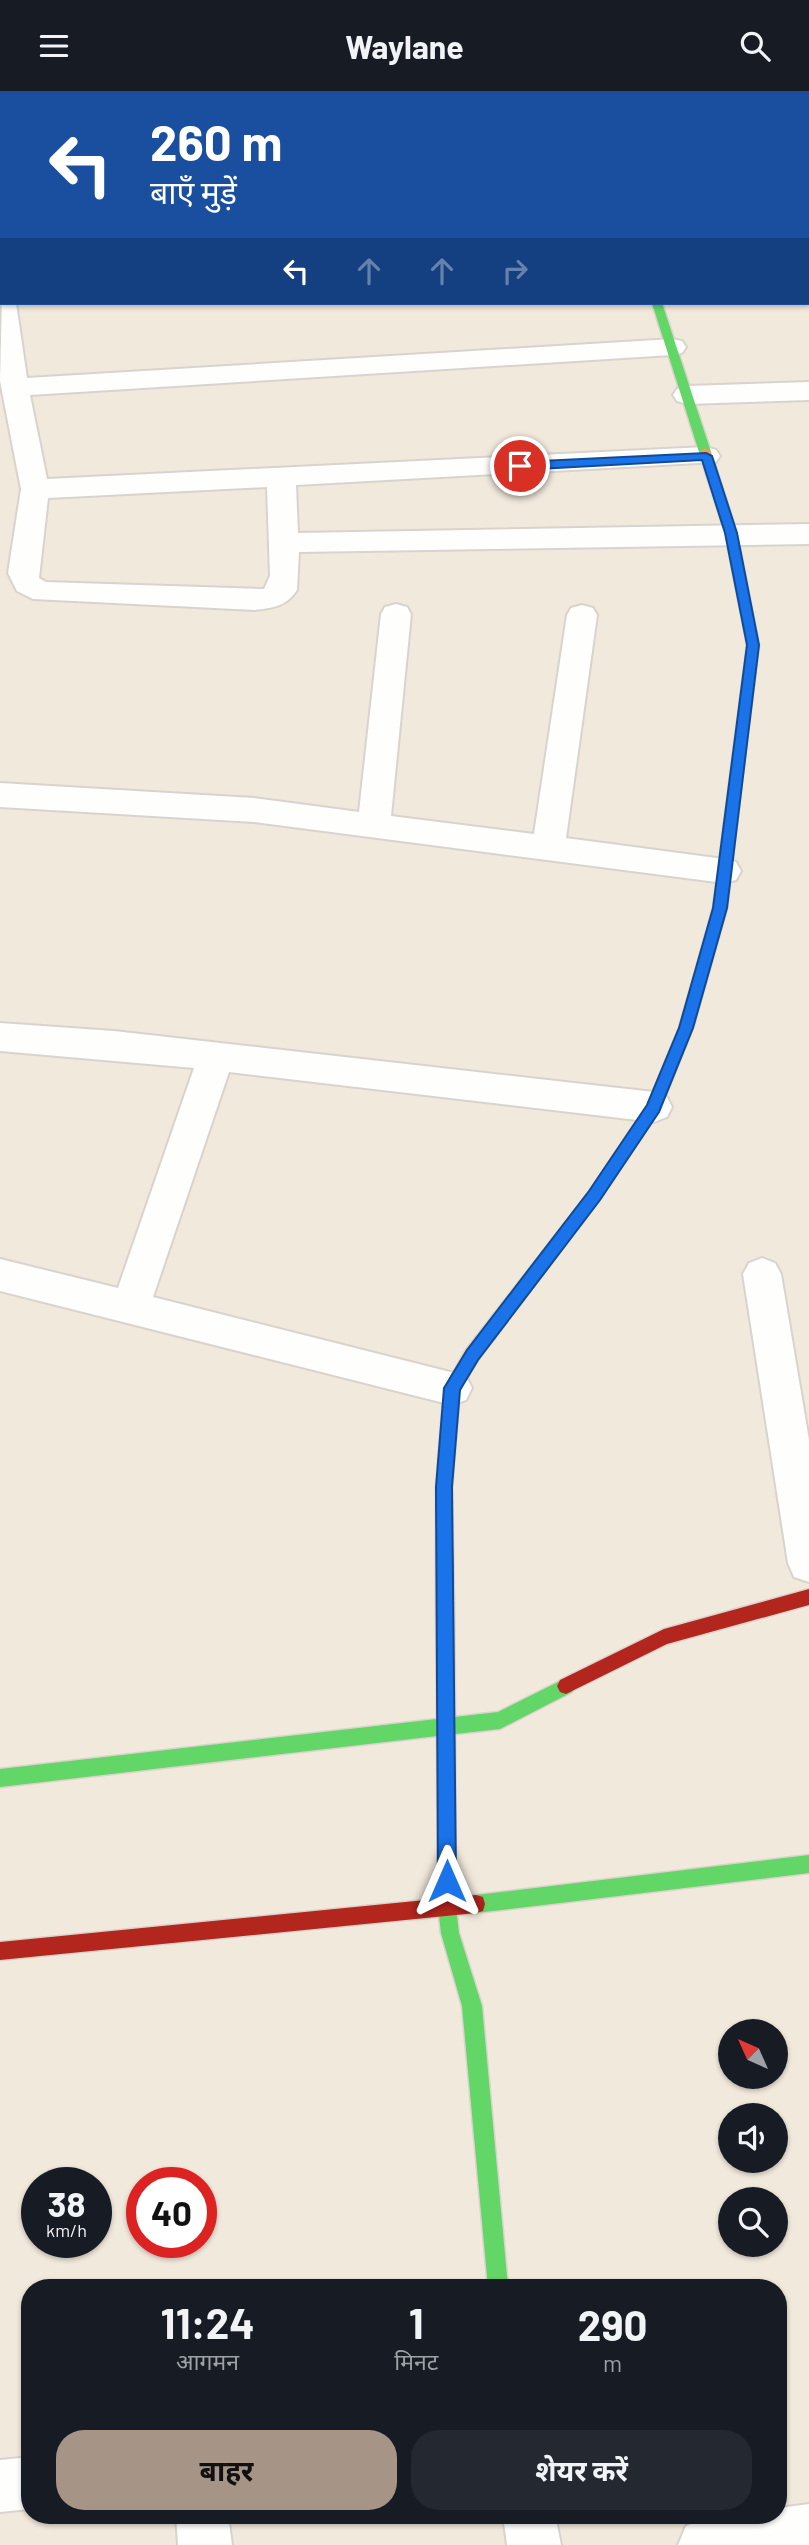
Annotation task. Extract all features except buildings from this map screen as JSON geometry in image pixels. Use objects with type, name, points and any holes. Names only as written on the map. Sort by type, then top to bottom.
[{"type":"street","points":[[3,305],[7,347],[35,489],[23,573],[24,582],[30,588],[44,592],[256,600],[272,597],[282,590],[285,576],[281,478]]},
{"type":"street","points":[[497,2279],[472,2006],[450,1933],[447,1907],[444,1487],[452,1388],[472,1355],[594,1196],[654,1107],[686,1028],[720,908],[753,645],[731,533],[658,305]]},
{"type":"street","points":[[17,387],[671,347]]},
{"type":"street","points":[[687,395],[809,391]]},
{"type":"street","points":[[35,489],[706,456]]},
{"type":"street","points":[[284,543],[731,533],[809,534]]},
{"type":"street","points":[[374,826],[396,614]]},
{"type":"street","points":[[548,849],[582,615]]},
{"type":"street","points":[[0,795],[254,810],[724,871]]},
{"type":"street","points":[[0,1037],[114,1045],[654,1107]]},
{"type":"street","points":[[130,1307],[216,1058]]},
{"type":"street","points":[[762,1274],[809,1563]]},
{"type":"street","points":[[0,1275],[452,1388]]},
{"type":"street","points":[[0,1778],[500,1720],[664,1637],[809,1597]]},
{"type":"street","points":[[0,1951],[447,1907],[809,1864]]},
{"type":"street","points":[[0,2486],[21,2484]]},
{"type":"street","points":[[203,2524],[205,2545]]},
{"type":"street","points":[[530,2524],[534,2545]]},
{"type":"street","points":[[705,2545],[809,2530]]},
{"type":"shaded area","points":[[0,305],[809,305],[809,2545],[0,2545]]},
{"type":"traffic: fast","points":[[658,305],[705,452]]},
{"type":"traffic: fast","points":[[458,1378],[472,1355],[594,1196],[654,1107],[686,1028],[720,908],[740,746]]},
{"type":"traffic: fast","points":[[445,1603],[447,1907],[450,1933],[472,2006],[497,2279]]},
{"type":"traffic: fast","points":[[0,1778],[500,1720],[566,1686]]},
{"type":"traffic: fast","points":[[476,1904],[809,1864]]},
{"type":"traffic: slow","points":[[705,452],[731,533],[753,645],[740,746]]},
{"type":"traffic: jam","points":[[445,1603],[444,1487],[452,1388],[458,1378]]},
{"type":"traffic: jam","points":[[566,1686],[664,1637],[809,1597]]},
{"type":"traffic: jam","points":[[0,1951],[476,1904]]},
{"type":"route","points":[[447,1881],[444,1487],[452,1388],[472,1355],[594,1196],[654,1107],[686,1028],[720,908],[753,645],[731,533],[706,456],[520,466]]}]
